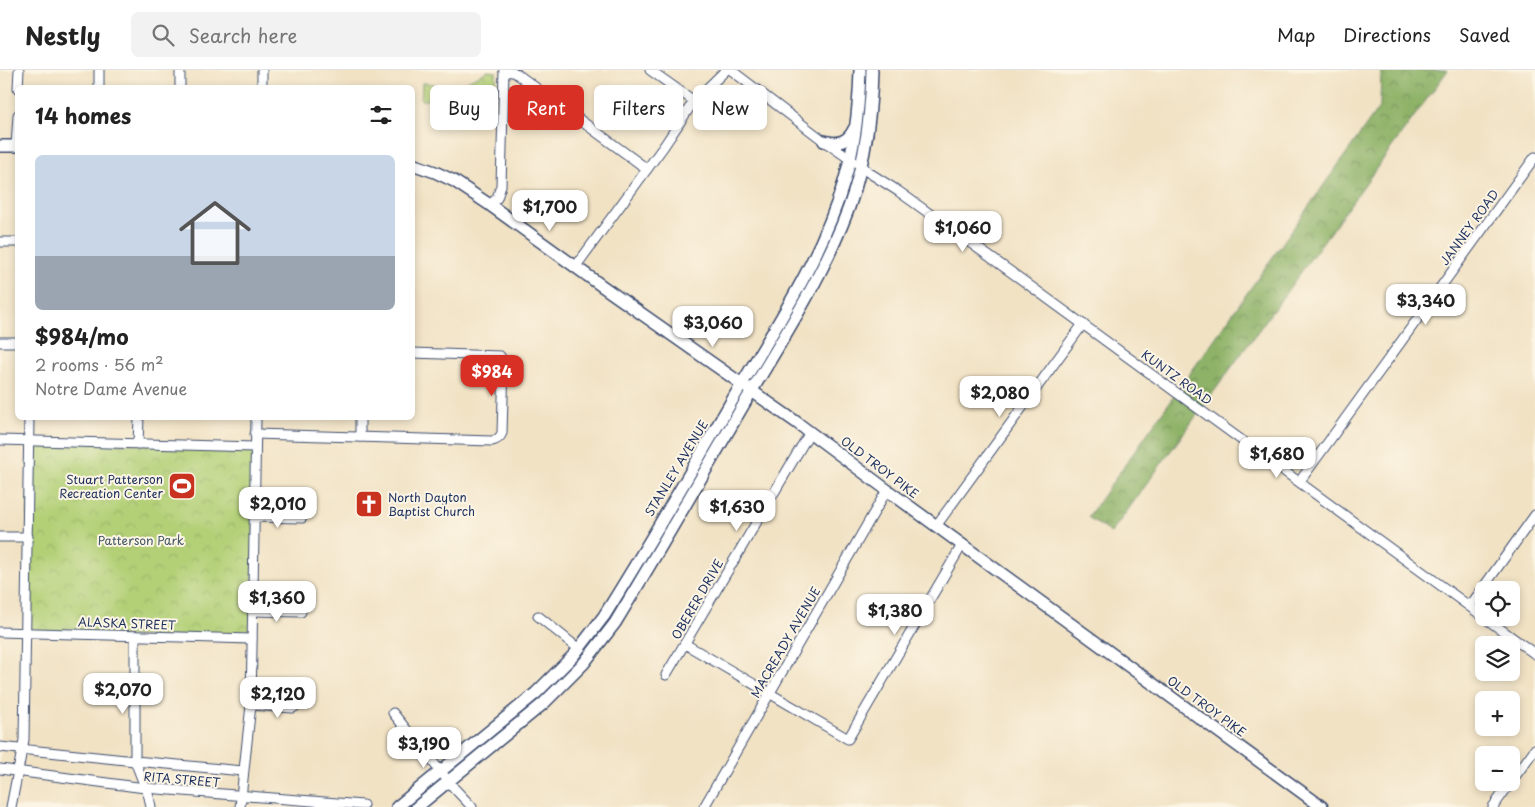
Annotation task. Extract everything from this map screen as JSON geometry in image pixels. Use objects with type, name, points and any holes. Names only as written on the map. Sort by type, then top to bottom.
[{"type":"main road","name":"STANLEY AVENUE","points":[[417,807],[544,703],[584,663],[609,630],[639,584],[812,290],[842,225],[856,185],[856,122],[860,70]]},
{"type":"main road","name":"STANLEY AVENUE","points":[[397,807],[536,694],[579,649],[619,593],[801,284],[831,220],[844,182],[855,161],[864,153],[869,124],[872,70]]},
{"type":"main road","points":[[824,141],[833,143],[843,142],[849,138],[856,122]]},
{"type":"main road","points":[[0,146],[15,146]]},
{"type":"main road","name":"OLD TROY PIKE","points":[[415,165],[454,181],[490,205],[752,390],[1322,807]]},
{"type":"street","points":[[18,85],[19,70]]},
{"type":"street","points":[[99,70],[99,85]]},
{"type":"street","points":[[180,70],[180,85]]},
{"type":"street","points":[[262,70],[262,85]]},
{"type":"street","points":[[490,205],[497,198],[501,186],[504,70],[517,74],[647,169]]},
{"type":"street","points":[[650,70],[693,100]]},
{"type":"street","points":[[711,85],[726,70]]},
{"type":"street","name":"KUNTZ ROAD","points":[[731,70],[824,141],[898,191],[1083,324],[1475,610]]},
{"type":"street","points":[[576,266],[693,102]]},
{"type":"street","name":"JANNEY ROAD","points":[[1300,481],[1535,157]]},
{"type":"street","points":[[0,242],[15,242]]},
{"type":"street","points":[[936,526],[1083,324]]},
{"type":"street","points":[[0,342],[15,342]]},
{"type":"street","points":[[255,434],[492,441],[498,439],[502,433],[504,363],[500,356],[415,353]]},
{"type":"street","points":[[11,807],[24,740],[29,420]]},
{"type":"street","points":[[138,444],[139,420]]},
{"type":"street","points":[[240,807],[252,705],[256,420]]},
{"type":"street","points":[[360,420],[360,437]]},
{"type":"street","name":"OBERER DRIVE","points":[[666,675],[810,432]]},
{"type":"street","points":[[0,440],[255,447]]},
{"type":"street","name":"MACREADY AVENUE","points":[[704,807],[887,490]]},
{"type":"street","points":[[1470,606],[1535,515]]},
{"type":"street","points":[[254,517],[302,518]]},
{"type":"street","points":[[0,537],[28,538]]},
{"type":"street","points":[[685,644],[848,739],[962,545]]},
{"type":"street","points":[[253,611],[301,612]]},
{"type":"street","points":[[538,616],[579,649]]},
{"type":"street","name":"KUNTZ ROAD","points":[[1496,626],[1535,654]]},
{"type":"street","name":"ALASKA STREET","points":[[0,632],[252,639]]},
{"type":"street","points":[[135,636],[135,761],[151,807]]},
{"type":"street","points":[[252,705],[293,708],[296,706]]},
{"type":"street","points":[[393,713],[472,807]]},
{"type":"street","name":"RITA STREET","points":[[0,747],[243,771]]},
{"type":"street","points":[[1520,770],[1535,749]]},
{"type":"street","name":"RITA STREET","points":[[0,769],[145,788],[363,805]]},
{"type":"street","points":[[1492,807],[1504,791]]},
{"type":"green space","points":[[1381,70],[1448,70],[1111,533],[1088,517],[1380,106]]},
{"type":"green space","points":[[488,71],[496,72],[496,85],[465,85],[465,82]]},
{"type":"green space","points":[[422,83],[435,85],[430,85],[430,100],[421,100]]},
{"type":"green space","name":"Patterson Park","points":[[29,441],[255,447],[252,639],[26,633]]},
{"type":"place","name":"Stuart Patterson Recreation Center","points":[[182,486]]},
{"type":"place","name":"North Dayton Baptist Church","points":[[369,504]]}]
